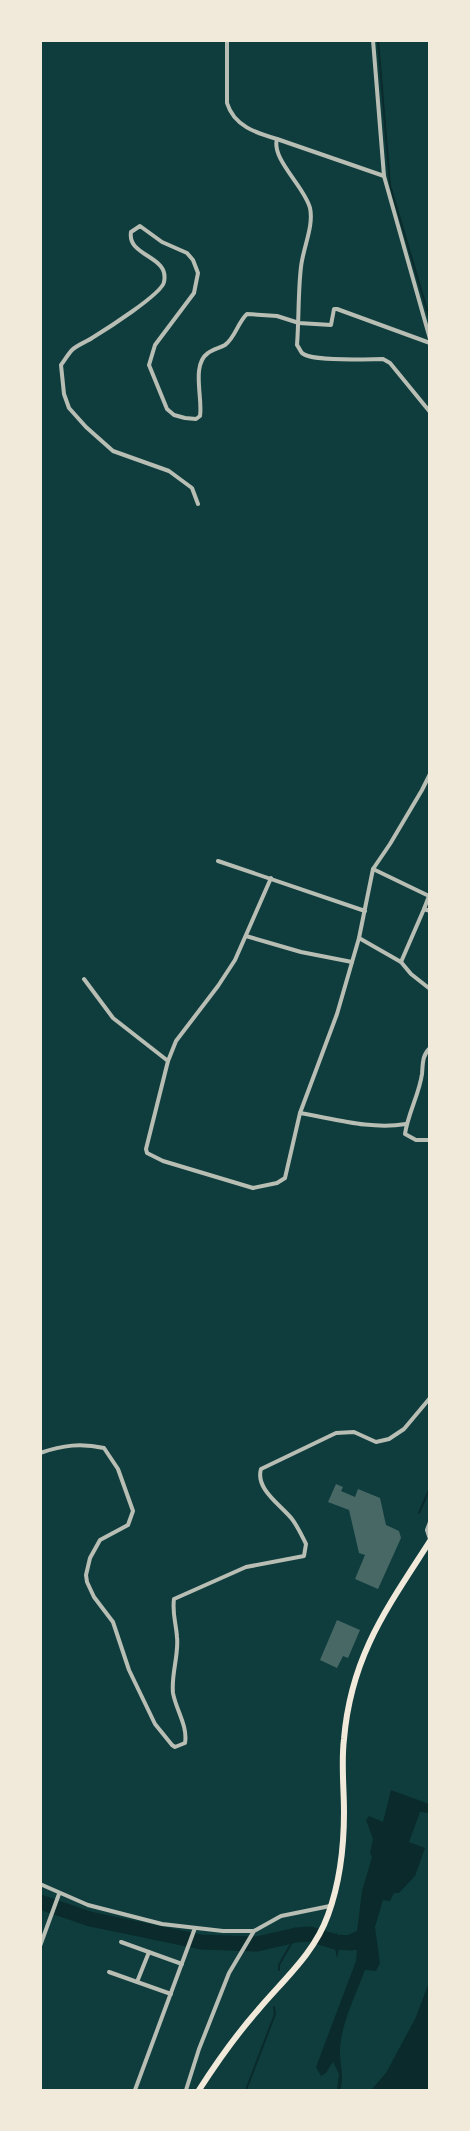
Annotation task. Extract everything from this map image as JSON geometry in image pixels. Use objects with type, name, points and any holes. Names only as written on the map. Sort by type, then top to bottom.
[{"type":"highway","points":[[199,2091],[243,2027],[307,1955],[321,1932],[339,1873],[343,1844],[342,1754],[351,1691],[367,1644],[429,1540]]},
{"type":"street","points":[[227,40],[227,103],[229,111],[250,132],[384,176]]},
{"type":"street","points":[[373,40],[384,176],[429,341]]},
{"type":"street","points":[[277,139],[277,151],[310,208],[301,266],[297,345],[301,353],[309,357],[383,359],[390,363],[429,412]]},
{"type":"street","points":[[198,504],[192,488],[169,471],[114,451],[86,427],[69,408],[64,394],[61,365],[73,349],[145,302],[164,283],[164,273],[159,263],[136,248],[130,238],[131,232],[140,226],[162,242],[187,253],[193,260],[198,273],[194,293],[155,345],[149,365],[167,409],[174,415],[196,419],[200,416],[202,406],[198,378],[202,361],[206,354],[226,345],[247,314],[277,316],[299,323],[331,325],[334,309],[337,309],[429,341]]},
{"type":"street","points":[[271,878],[227,973],[176,1041],[168,1061],[146,1149],[152,1157],[253,1188],[277,1183],[285,1178],[300,1113],[337,1014],[359,938],[373,869],[422,790],[429,774]]},
{"type":"street","points":[[218,861],[365,911]]},
{"type":"street","points":[[373,869],[429,896],[401,962]]},
{"type":"street","points":[[424,909],[429,912]]},
{"type":"street","points":[[246,936],[302,952],[352,962]]},
{"type":"street","points":[[359,938],[401,962],[429,989]]},
{"type":"street","points":[[84,980],[113,1018],[168,1061]]},
{"type":"street","points":[[429,1047],[423,1057],[420,1084],[406,1124],[405,1134],[416,1140],[429,1140]]},
{"type":"street","points":[[300,1113],[383,1126],[406,1124]]},
{"type":"street","points":[[40,1453],[69,1445],[86,1444],[104,1448],[118,1469],[133,1511],[128,1525],[100,1540],[90,1558],[86,1575],[87,1582],[94,1597],[113,1622],[129,1670],[155,1724],[175,1747],[185,1743],[186,1734],[173,1692],[177,1638],[173,1612],[174,1599],[246,1567],[304,1556],[306,1544],[293,1520],[262,1485],[259,1477],[261,1469],[336,1433],[354,1432],[376,1442],[397,1436],[429,1398]]},
{"type":"street","points":[[429,1522],[427,1530],[429,1540]]},
{"type":"street","points":[[40,1884],[59,1894],[115,1912],[162,1924],[223,1931],[254,1931],[281,1916],[331,1905]]},
{"type":"street","points":[[40,1946],[59,1894]]},
{"type":"street","points":[[135,2091],[195,1928]]},
{"type":"street","points":[[186,2091],[199,2049],[229,1973],[254,1931]]},
{"type":"street","points":[[121,1942],[182,1964]]},
{"type":"street","points":[[137,1982],[148,1952]]},
{"type":"street","points":[[109,1972],[171,1994]]},
{"type":"water","points":[[391,1790],[429,1804],[429,1813],[420,1812],[409,1842],[425,1848],[415,1876],[399,1893],[394,1893],[390,1901],[383,1900],[375,1927],[380,1963],[376,1971],[365,1970],[346,2018],[340,2048],[341,2085],[340,2090],[337,2090],[339,2074],[333,2062],[326,2073],[321,2076],[316,2067],[356,1961],[357,1950],[339,1949],[337,1958],[335,1949],[331,1947],[336,1933],[341,1938],[357,1931],[362,1891],[372,1857],[370,1853],[373,1839],[366,1820],[369,1816],[383,1822]]},
{"type":"water","points":[[429,1982],[429,2090],[371,2090],[386,2073],[416,2017]]},
{"type":"building","points":[[336,1484],[343,1487],[341,1491],[355,1497],[358,1489],[380,1498],[386,1525],[399,1531],[401,1538],[378,1589],[355,1579],[365,1555],[359,1553],[349,1510],[328,1502]]},
{"type":"building","points":[[337,1620],[360,1630],[348,1658],[343,1656],[337,1668],[320,1660]]},
{"type":"waterway","points":[[378,40],[390,185],[430,320]]},
{"type":"waterway","points":[[419,1513],[430,1488]]},
{"type":"waterway","points":[[40,1902],[90,1919],[201,1942],[257,1944],[310,1934],[336,1942],[351,1943]]},
{"type":"waterway","points":[[279,1970],[279,1965],[296,1935]]},
{"type":"waterway","points":[[246,2090],[275,2014],[274,2007]]}]
